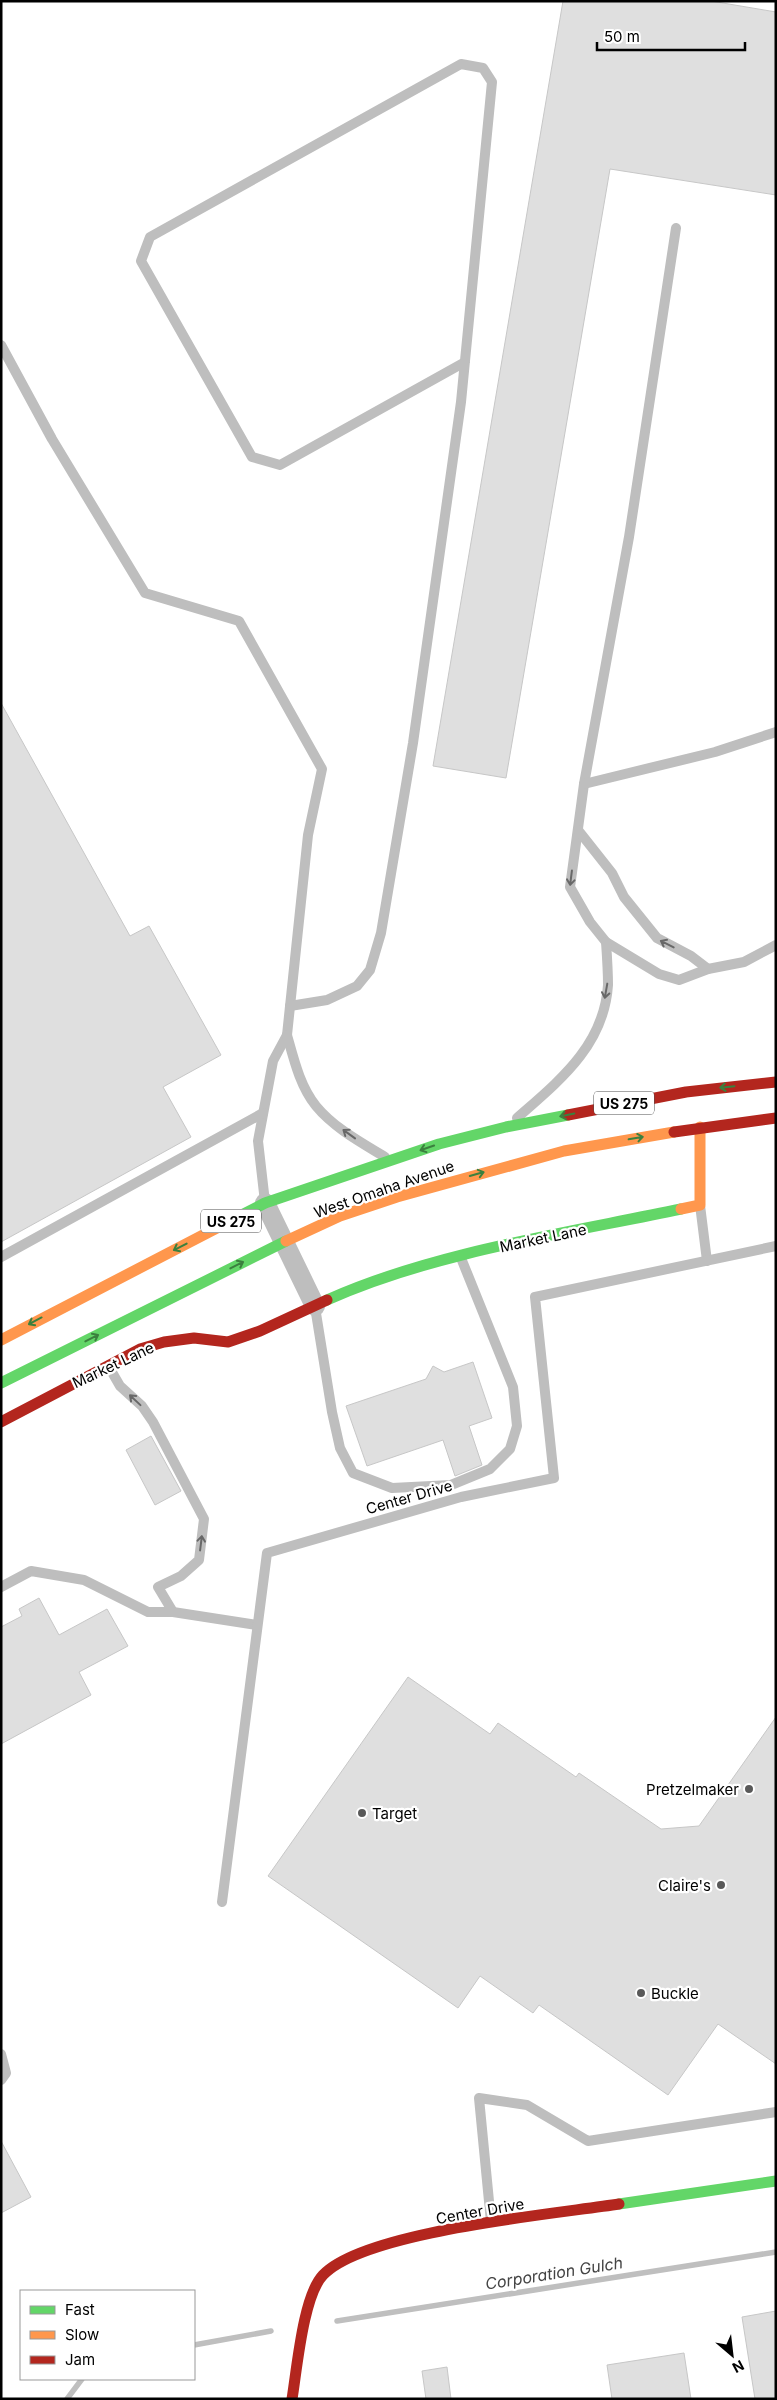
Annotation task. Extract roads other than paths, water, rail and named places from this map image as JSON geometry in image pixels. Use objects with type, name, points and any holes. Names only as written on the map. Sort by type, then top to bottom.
[{"type":"main road","name":"West Omaha Avenue","points":[[1,1340],[265,1203],[438,1144],[506,1127],[686,1092],[776,1082]]},
{"type":"main road","name":"West Omaha Avenue","points":[[1,1383],[283,1242],[340,1216],[397,1197],[564,1151],[700,1127],[776,1118]]},
{"type":"main road","points":[[700,1127],[700,1205]]},
{"type":"main road","name":"Market Lane","points":[[1,1422],[140,1349],[164,1342],[194,1338],[228,1342],[357,1287],[460,1256],[700,1205]]},
{"type":"main road","name":"Center Drive","points":[[292,2399],[306,2317],[313,2292],[323,2275],[349,2257],[390,2242],[491,2223],[776,2180]]},
{"type":"street","points":[[265,1203],[315,1306]]},
{"type":"lane","points":[[290,1006],[327,1000],[357,986],[370,970],[381,932],[413,743],[465,362],[492,82],[483,68],[461,64],[150,237],[141,261],[252,457],[280,465],[465,362]]},
{"type":"lane","points":[[676,228],[629,538],[584,784],[570,887],[590,922],[606,942],[659,974],[679,980],[708,969],[744,962],[776,944]]},
{"type":"lane","points":[[1,345],[52,439],[145,594],[239,621],[322,769],[308,835],[287,1035],[298,1074],[316,1106],[348,1134],[390,1160]]},
{"type":"lane","points":[[584,784],[715,752],[776,732]]},
{"type":"lane","points":[[578,830],[612,873],[624,897],[657,938],[691,956],[708,969]]},
{"type":"lane","points":[[506,1127],[553,1088],[583,1055],[600,1018],[608,986],[606,942]]},
{"type":"lane","points":[[265,1203],[258,1141],[273,1061],[287,1035]]},
{"type":"lane","points":[[1,1257],[263,1113]]},
{"type":"lane","points":[[700,1205],[707,1261],[776,1246]]},
{"type":"lane","points":[[315,1306],[340,1448],[353,1473],[392,1488],[451,1485],[490,1469],[510,1449],[517,1426],[512,1387],[460,1256]]},
{"type":"lane","name":"Center Drive","points":[[222,1902],[267,1553],[461,1497],[554,1478],[535,1297],[707,1261]]},
{"type":"lane","points":[[109,1366],[120,1386],[142,1406],[153,1422],[204,1519],[199,1560],[181,1576],[158,1587],[173,1612]]},
{"type":"lane","points":[[1,1587],[31,1571],[84,1580],[148,1612],[173,1612],[257,1625]]},
{"type":"lane","points":[[1,2054],[6,2073],[1,2080]]},
{"type":"lane","points":[[491,2223],[479,2098],[527,2105],[588,2141],[776,2112]]},
{"type":"waterway","name":"Corporation Gulch","points":[[337,2321],[776,2252]]},
{"type":"waterway","name":"Corporation Gulch","points":[[195,2345],[271,2331]]},
{"type":"waterway","name":"Corporation Gulch","points":[[67,2399],[81,2380]]},
{"type":"place","name":"Pretzelmaker","points":[[749,1789]]},
{"type":"place","name":"Target","points":[[362,1813]]},
{"type":"place","name":"Claire's","points":[[721,1885]]},
{"type":"place","name":"Buckle","points":[[641,1993]]}]
